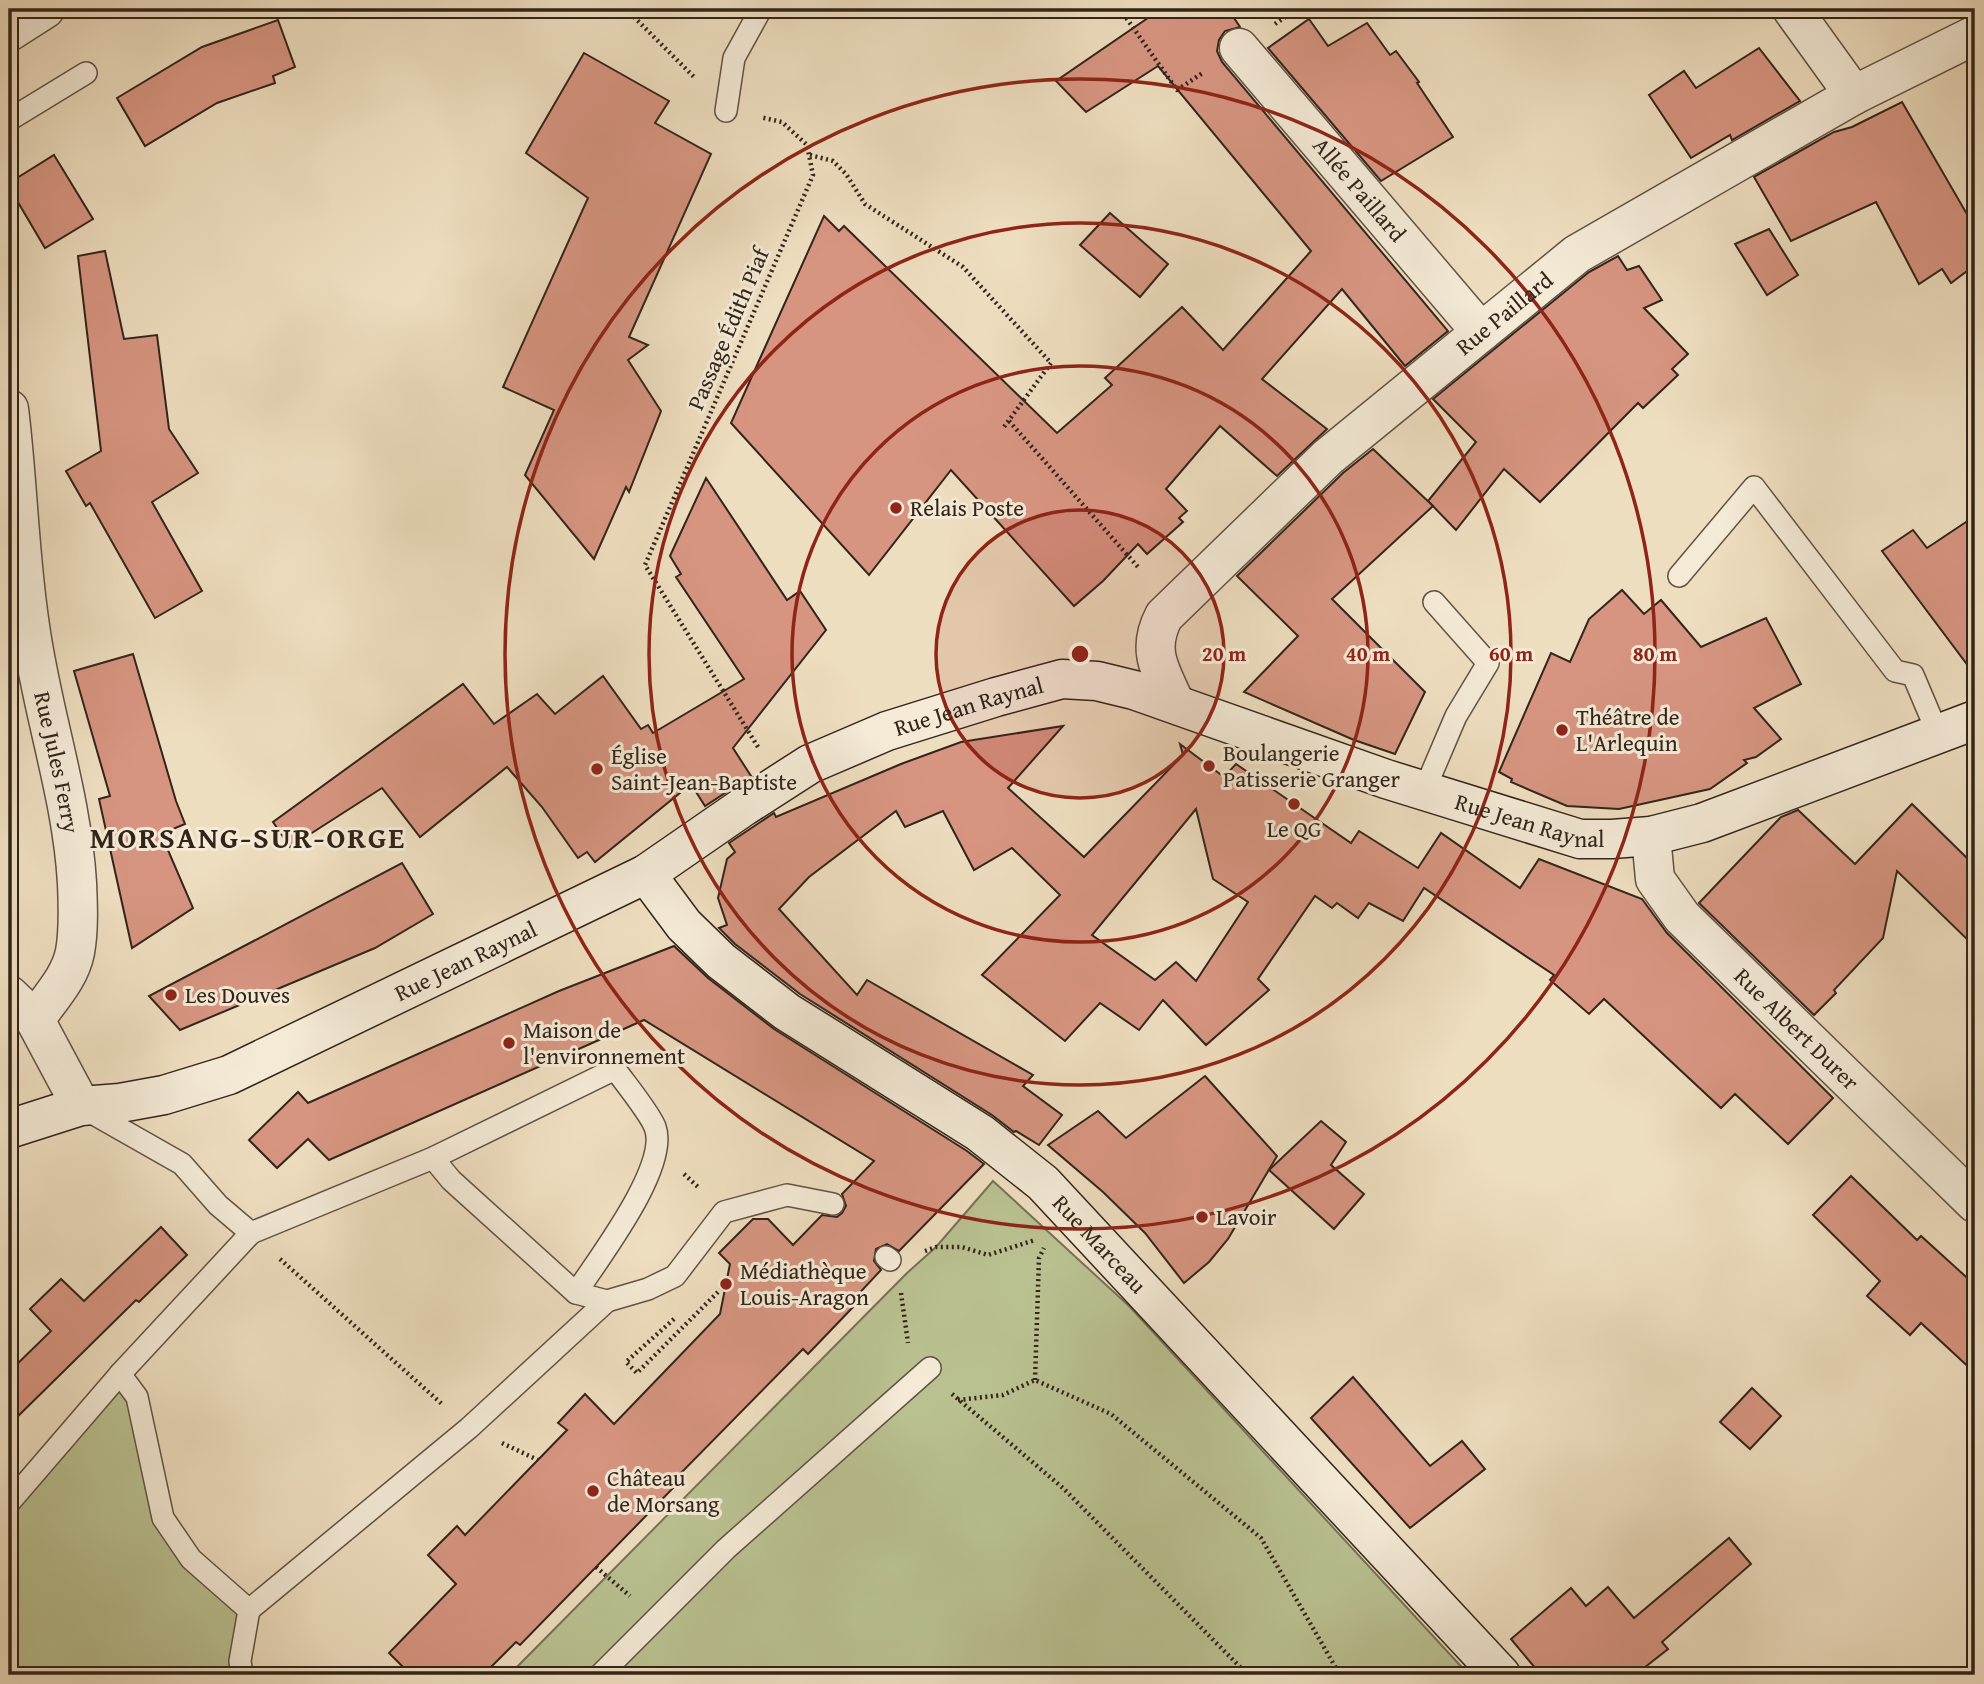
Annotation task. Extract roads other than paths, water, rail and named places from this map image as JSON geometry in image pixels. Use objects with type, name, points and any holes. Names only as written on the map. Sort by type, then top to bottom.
[{"type":"street","points":[[9,32],[45,9]]},
{"type":"street","points":[[1792,9],[1854,95]]},
{"type":"street","name":"Rue Paillard","points":[[1175,703],[1157,664],[1155,634],[1164,616],[1328,457],[1577,254],[1854,95],[1975,35]]},
{"type":"street","name":"Allée Paillard","points":[[1238,48],[1480,332]]},
{"type":"street","name":"Rue Jules Ferry","points":[[9,409],[29,624],[38,678],[70,817],[78,907],[75,952],[67,974],[22,1008]]},
{"type":"street","name":"Rue Jean Raynal","points":[[9,1129],[81,1106],[120,1103],[164,1095],[229,1075],[646,874],[810,764],[887,731],[996,696],[1062,679],[1097,681],[1175,703],[1424,791],[1580,839],[1651,836],[1702,823],[1975,720]]},
{"type":"street","name":"Rue Albert Durer","points":[[1651,836],[1655,879],[1682,917],[1975,1203]]},
{"type":"street","name":"Rue Marceau","points":[[646,874],[684,925],[722,961],[788,1012],[980,1133],[1044,1183],[1058,1220],[1501,1675]]},
{"type":"street","points":[[22,1008],[81,1106]]},
{"type":"lane","points":[[726,111],[734,58],[761,9]]},
{"type":"lane","points":[[9,120],[86,73]]},
{"type":"lane","points":[[1679,576],[1754,487],[1895,671],[1913,675],[1938,734]]},
{"type":"lane","points":[[1424,791],[1456,716],[1488,663],[1434,602]]},
{"type":"lane","points":[[9,1503],[120,1374],[251,1233],[433,1158],[615,1069],[655,1127],[658,1149],[647,1182],[576,1293]]},
{"type":"lane","points":[[81,1106],[182,1164],[218,1205],[251,1233]]},
{"type":"lane","points":[[433,1158],[451,1180],[576,1293],[607,1301]]},
{"type":"lane","points":[[242,1675],[240,1661],[248,1609],[469,1428],[607,1301],[648,1289],[675,1276],[724,1212],[787,1195],[833,1204]]},
{"type":"lane","points":[[600,1675],[726,1549],[930,1368]]},
{"type":"lane","points":[[120,1374],[137,1397],[163,1518],[191,1559],[248,1609]]},
{"type":"place","name":"Relais Poste","points":[[896,508]]},
{"type":"place","name":"Théâtre de L'Arlequin","points":[[1562,730]]},
{"type":"place","name":"Boulangerie Patisserie Granger","points":[[1209,766]]},
{"type":"place","name":"Église Saint-Jean-Baptiste","points":[[597,769]]},
{"type":"place","name":"Le QG","points":[[1294,804]]},
{"type":"place","name":"Les Douves","points":[[171,995]]},
{"type":"place","name":"Maison de l'environnement","points":[[509,1043]]},
{"type":"place","name":"Lavoir","points":[[1202,1217]]},
{"type":"place","name":"Médiathèque Louis-Aragon","points":[[726,1284]]},
{"type":"place","name":"Château de Morsang","points":[[593,1491]]},
{"type":"district","name":"MORSANG-SUR-ORGE","points":[[248,838]]}]
